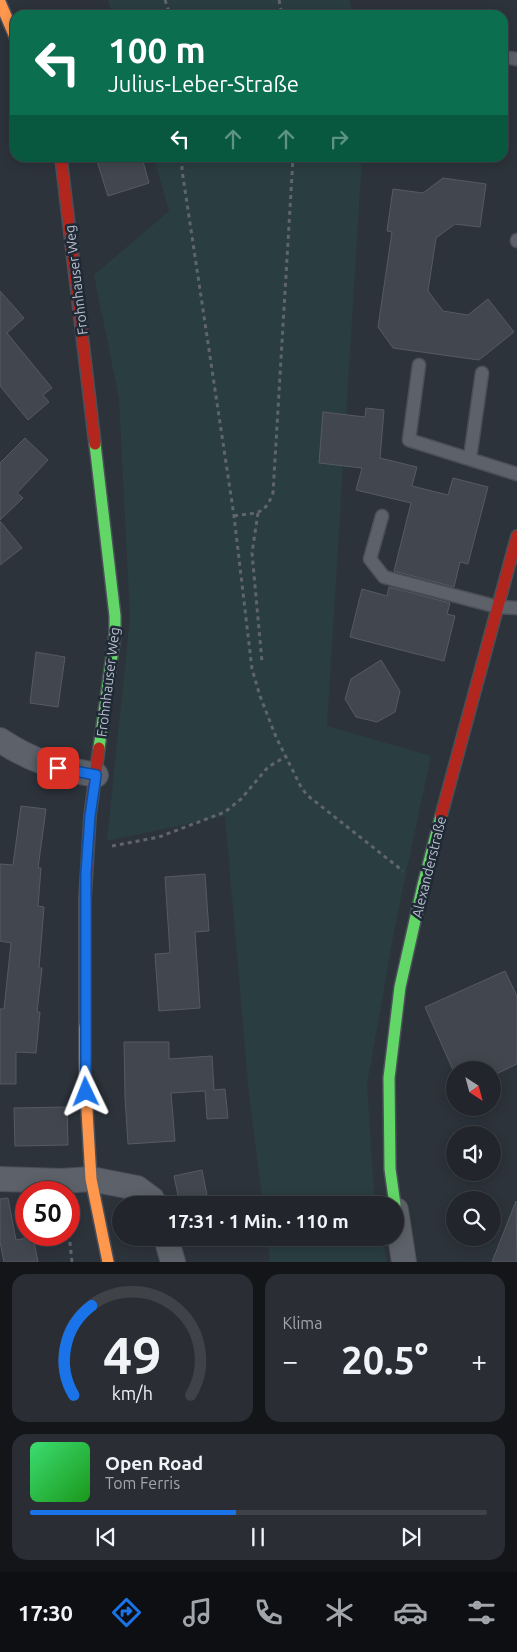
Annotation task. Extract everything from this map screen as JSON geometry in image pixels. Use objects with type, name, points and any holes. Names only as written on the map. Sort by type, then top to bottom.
[{"type":"main road","points":[[0,2],[10,25]]},
{"type":"main road","name":"Frohnhauser Weg","points":[[62,162],[115,616],[115,634],[90,816],[85,898],[85,1077],[90,1179],[108,1262]]},
{"type":"main road","name":"Alexanderstraße","points":[[394,1196],[390,1169],[389,1078],[400,987],[469,710],[517,536]]},
{"type":"street","points":[[0,740],[21,753],[58,768],[96,775]]},
{"type":"street","points":[[0,1179],[62,1181],[90,1179],[137,1188],[148,1196]]},
{"type":"street","points":[[168,1246],[172,1262]]},
{"type":"street","points":[[402,1246],[404,1262]]},
{"type":"lane","points":[[419,365],[409,440],[517,474]]},
{"type":"lane","points":[[470,458],[482,373]]},
{"type":"lane","points":[[382,516],[370,559],[384,577],[498,607],[517,608]]},
{"type":"path","points":[[182,162],[234,516],[252,669],[266,714],[285,757],[307,795],[399,868],[424,885]]},
{"type":"path","points":[[234,516],[258,514],[265,509],[273,493],[293,162]]},
{"type":"path","points":[[258,514],[252,553],[262,662]]},
{"type":"path","points":[[88,851],[159,837],[213,818],[233,807],[242,799],[268,767],[285,757]]},
{"type":"path","points":[[70,1246],[72,1262]]},
{"type":"green space","points":[[108,0],[349,0],[352,10],[111,10]]},
{"type":"green space","points":[[155,162],[362,162],[327,726],[431,756],[396,921],[367,1085],[374,1196],[262,1196],[249,1095],[225,816],[107,841],[130,617],[119,399],[94,275],[169,211]]},
{"type":"green space","points":[[268,1246],[384,1246],[387,1262],[270,1262]]},
{"type":"building","points":[[97,162],[143,162],[149,183],[108,196]]},
{"type":"building","points":[[443,178],[486,184],[480,227],[455,224],[436,238],[428,291],[443,311],[468,315],[488,299],[514,332],[479,360],[393,348],[378,327],[392,232],[387,231],[393,189],[423,193]]},
{"type":"building","points":[[0,291],[24,318],[7,333],[52,388],[43,395],[49,402],[28,420],[0,386]]},
{"type":"building","points":[[366,408],[384,410],[380,458],[417,467],[412,486],[448,495],[453,478],[488,487],[468,564],[460,562],[454,587],[394,571],[411,503],[356,490],[362,468],[319,463],[323,412],[365,417]]},
{"type":"building","points":[[25,438],[48,460],[17,493],[23,498],[0,520],[0,463]]},
{"type":"building","points":[[0,521],[22,548],[0,565]]},
{"type":"building","points":[[389,587],[450,603],[447,614],[455,616],[444,661],[350,637],[362,589],[387,596]]},
{"type":"building","points":[[36,652],[65,657],[58,707],[30,703]]},
{"type":"building","points":[[381,660],[400,691],[395,712],[377,722],[356,717],[345,699],[351,679]]},
{"type":"building","points":[[21,806],[46,809],[38,868],[41,868],[38,906],[44,907],[39,968],[42,968],[37,1012],[40,1012],[36,1053],[16,1052],[16,1084],[0,1084],[0,1009],[4,1009],[11,943],[0,941],[0,864],[13,865]]},
{"type":"building","points":[[205,874],[209,931],[195,932],[200,1008],[159,1011],[155,954],[170,953],[165,877]]},
{"type":"building","points":[[505,971],[517,996],[517,1064],[501,1072],[501,1061],[449,1061],[425,1007]]},
{"type":"building","points":[[124,1042],[169,1042],[169,1059],[212,1056],[214,1090],[225,1089],[228,1118],[207,1119],[205,1091],[171,1093],[175,1141],[128,1144]]},
{"type":"building","points":[[67,1107],[68,1145],[15,1146],[14,1108]]},
{"type":"building","points":[[202,1170],[207,1196],[178,1196],[174,1176]]},
{"type":"building","points":[[8,1198],[15,1235],[15,1246],[35,1246],[38,1262],[4,1262],[0,1242],[0,1199]]},
{"type":"building","points":[[516,1201],[517,1262],[492,1262],[498,1246],[501,1246],[501,1239]]},
{"type":"traffic: fast","points":[[95,444],[115,616],[115,634],[99,748]]},
{"type":"traffic: fast","points":[[394,1196],[390,1169],[389,1078],[400,987],[441,816]]},
{"type":"traffic: slow","points":[[0,2],[10,25]]},
{"type":"traffic: slow","points":[[85,1025],[85,1077],[91,1179],[108,1262]]},
{"type":"traffic: jam","points":[[61,162],[95,444]]},
{"type":"traffic: jam","points":[[441,816],[517,536]]},
{"type":"traffic: jam","points":[[85,1025],[85,899],[90,816],[99,748]]},
{"type":"route","points":[[58,768],[96,775],[90,816],[86,873],[86,1092]]}]
